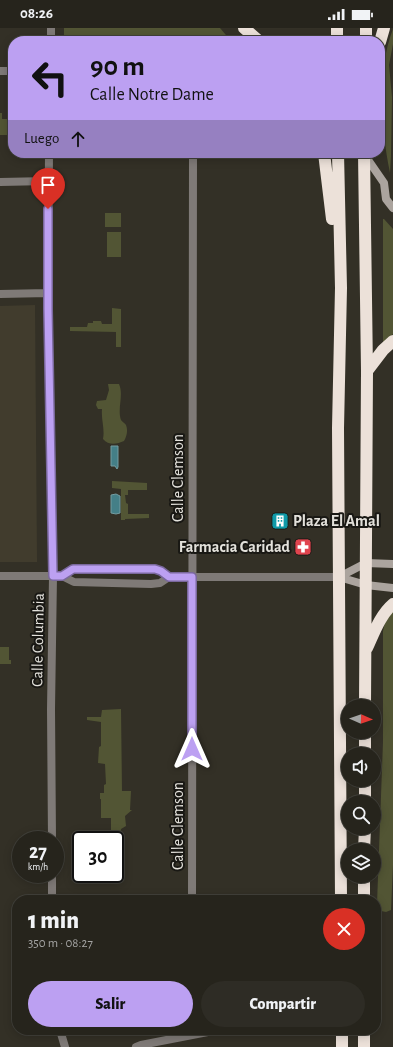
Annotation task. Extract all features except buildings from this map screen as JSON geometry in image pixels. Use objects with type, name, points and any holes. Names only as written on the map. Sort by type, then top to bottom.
[{"type":"highway","points":[[239,28],[245,36]]},
{"type":"highway","points":[[244,28],[253,36]]},
{"type":"highway","points":[[325,158],[341,288]]},
{"type":"highway","points":[[338,158],[341,288],[338,428],[341,895]]},
{"type":"highway","points":[[364,158],[367,371],[365,699]]},
{"type":"highway","points":[[367,371],[383,350],[393,341]]},
{"type":"highway","points":[[366,651],[383,615],[393,604]]},
{"type":"highway","points":[[364,883],[364,895]]},
{"type":"highway","points":[[342,1035],[342,1047]]},
{"type":"highway","points":[[364,1035],[364,1047]]},
{"type":"street","name":"Calle Columbia","points":[[49,158],[48,293],[57,576],[51,702],[52,831]]},
{"type":"street","name":"Calle Clemson","points":[[192,895],[193,158]]},
{"type":"street","points":[[367,158],[384,183],[386,198],[393,208]]},
{"type":"street","points":[[0,182],[48,181]]},
{"type":"street","points":[[384,183],[393,186]]},
{"type":"street","points":[[0,294],[48,293]]},
{"type":"street","points":[[339,577],[366,563],[393,564]]},
{"type":"street","points":[[57,576],[73,569],[155,569],[161,571],[169,577]]},
{"type":"street","points":[[0,576],[57,576],[74,582],[151,584],[160,583],[169,577],[339,577],[366,585],[393,588]]},
{"type":"street","points":[[52,883],[52,895]]},
{"type":"street","points":[[62,1035],[66,1047]]},
{"type":"street","points":[[136,1047],[142,1044],[180,1035]]},
{"type":"shaded area","points":[[35,305],[37,562],[0,562],[0,306]]},
{"type":"green space","points":[[64,28],[220,28],[227,36],[64,36]]},
{"type":"green space","points":[[393,29],[393,44],[389,65],[392,97],[390,173],[385,144],[385,60]]},
{"type":"green space","points":[[0,113],[2,113],[2,119],[8,119],[8,140],[7,135],[0,135]]},
{"type":"green space","points":[[105,213],[121,213],[121,227],[105,227]]},
{"type":"green space","points":[[383,219],[393,229],[393,334],[383,344]]},
{"type":"green space","points":[[107,232],[121,232],[121,257],[107,257]]},
{"type":"green space","points":[[112,308],[121,309],[121,347],[116,347],[116,332],[70,331],[70,327],[87,327],[88,323],[93,323],[93,321],[101,321],[102,324],[112,324]]},
{"type":"green space","points":[[108,384],[119,384],[121,393],[120,416],[121,420],[126,424],[127,429],[124,441],[116,444],[110,444],[103,439],[104,432],[102,409],[98,409],[96,405],[97,401],[106,400],[109,390]]},
{"type":"green space","points":[[112,481],[147,483],[147,490],[128,490],[128,495],[125,495],[126,503],[128,504],[128,514],[149,514],[149,518],[121,520],[121,489],[112,488]]},
{"type":"green space","points":[[393,611],[393,865],[391,910],[386,912],[381,911],[381,895],[377,895],[378,883],[381,883],[381,843],[379,843],[380,835],[381,835],[383,742],[383,631],[386,618]]},
{"type":"green space","points":[[0,647],[9,647],[9,660],[11,660],[11,664],[0,664]]},
{"type":"green space","points":[[121,709],[122,791],[131,791],[130,810],[132,810],[125,816],[126,826],[121,829],[121,831],[111,831],[111,818],[101,818],[100,793],[104,793],[104,785],[106,784],[105,764],[98,763],[99,747],[101,746],[101,722],[87,720],[87,717],[101,717],[102,710]]},
{"type":"water","points":[[111,446],[118,446],[117,469],[115,466],[111,466]]},
{"type":"water","points":[[116,494],[120,496],[120,513],[116,514],[111,513],[111,495]]},
{"type":"place","name":"Plaza El Amal","points":[[280,521]]},
{"type":"place","name":"Farmacia Caridad","points":[[303,547]]},
{"type":"route","points":[[48,209],[48,309],[53,576],[62,576],[73,569],[155,569],[165,573],[169,577],[192,577],[192,749]]}]
